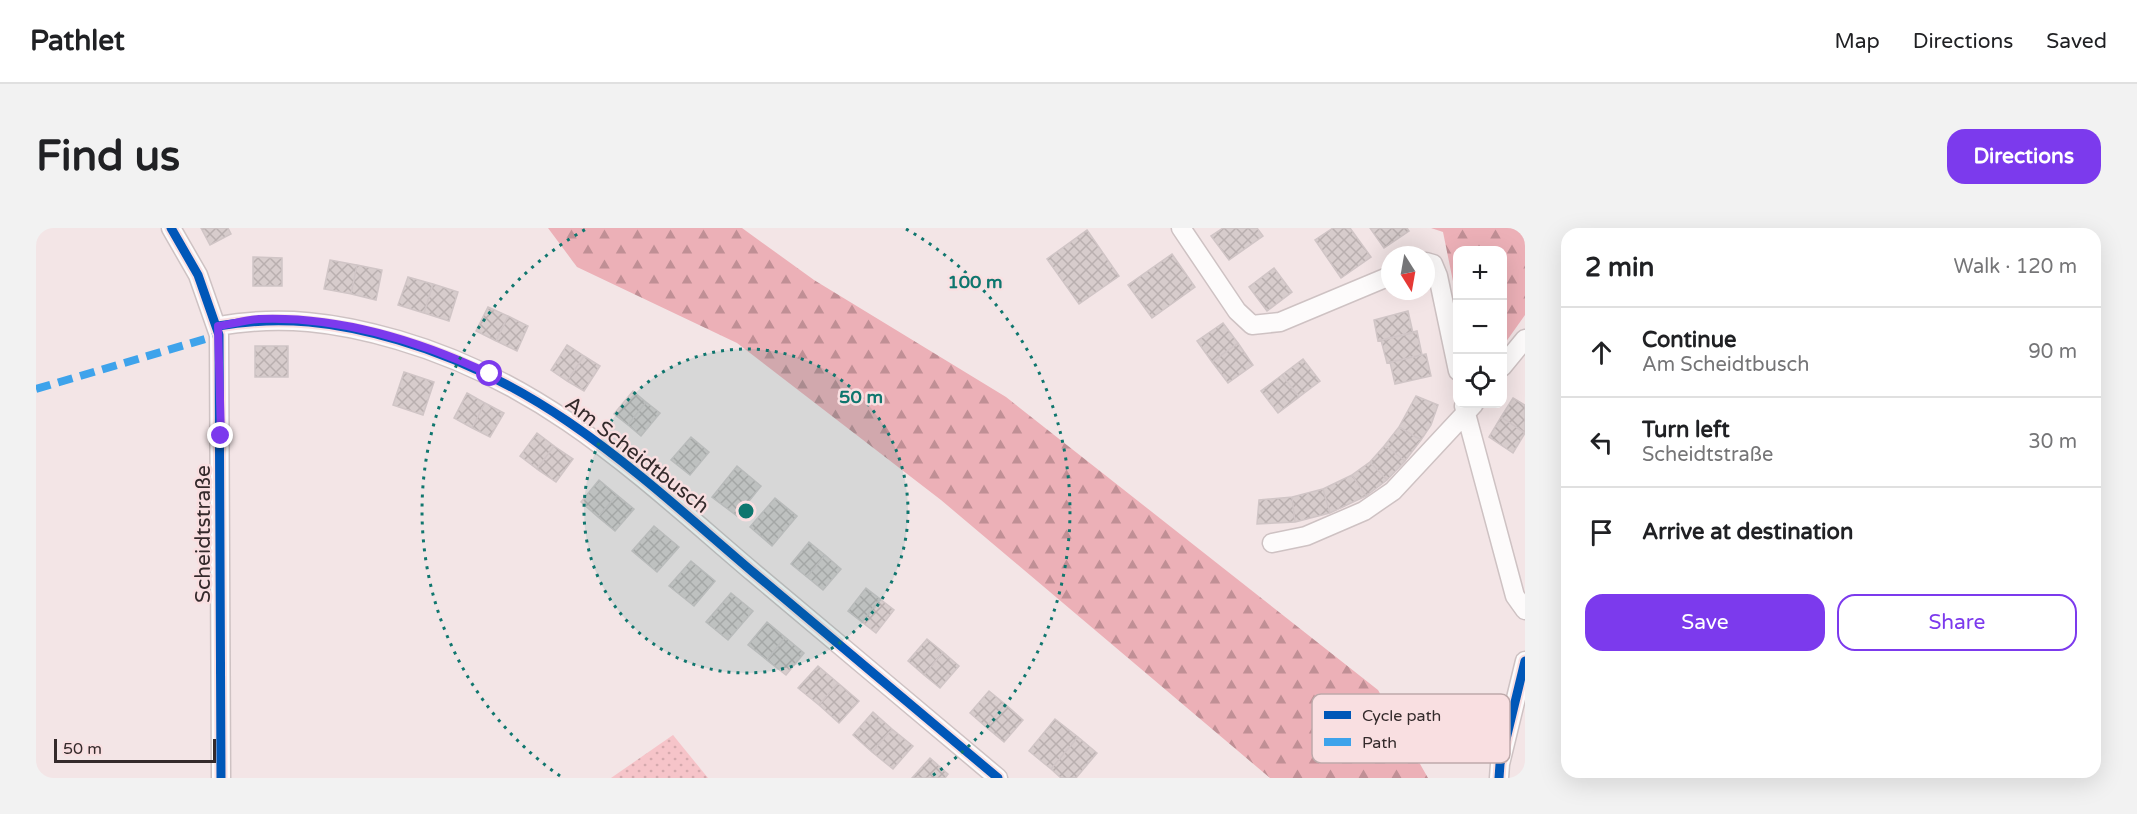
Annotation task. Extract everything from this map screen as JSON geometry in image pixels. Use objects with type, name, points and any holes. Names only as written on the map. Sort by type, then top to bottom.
[{"type":"street","name":"Scheidtstraße","points":[[171,228],[198,275],[218,326],[221,778]]},
{"type":"street","points":[[1181,228],[1237,311],[1252,325],[1280,322],[1381,280]]},
{"type":"street","points":[[1435,269],[1454,354]]},
{"type":"street","name":"Am Scheidtbusch","points":[[218,326],[258,319],[324,323],[370,332],[458,359],[527,394],[566,418],[639,475],[998,778]]},
{"type":"street","points":[[1507,362],[1525,339]]},
{"type":"street","points":[[1272,543],[1305,536],[1364,511],[1393,491],[1467,408]]},
{"type":"street","points":[[1468,408],[1515,596],[1525,610]]},
{"type":"street","points":[[1512,778],[1510,730],[1525,660]]},
{"type":"street","points":[[1499,778],[1500,763]]},
{"type":"shaded area","points":[[673,735],[708,778],[611,778]]},
{"type":"green space","points":[[548,228],[742,228],[814,280],[1006,397],[1378,690],[1380,694],[1312,694],[1312,763],[1419,763],[1428,778],[1270,778],[941,500],[737,343],[577,267]]},
{"type":"green space","points":[[1431,228],[1525,228],[1525,315],[1507,340],[1507,246],[1453,246],[1453,281],[1443,232]]},
{"type":"building","points":[[201,228],[228,228],[231,234],[210,245]]},
{"type":"building","points":[[1223,228],[1257,228],[1263,236],[1229,260],[1211,236]]},
{"type":"building","points":[[1333,228],[1350,228],[1371,257],[1341,278],[1315,240]]},
{"type":"building","points":[[1370,228],[1407,228],[1409,231],[1387,246],[1383,246]]},
{"type":"building","points":[[1087,230],[1119,276],[1079,304],[1047,259]]},
{"type":"building","points":[[1172,254],[1195,287],[1152,318],[1128,285]]},
{"type":"building","points":[[253,257],[282,258],[282,286],[253,286]]},
{"type":"building","points":[[330,260],[357,265],[351,294],[324,289]]},
{"type":"building","points":[[357,265],[382,270],[376,300],[351,294]]},
{"type":"building","points":[[1274,268],[1292,292],[1267,311],[1249,287]]},
{"type":"building","points":[[408,277],[433,284],[424,313],[398,305]]},
{"type":"building","points":[[433,284],[458,292],[449,321],[424,313]]},
{"type":"building","points":[[488,307],[508,316],[496,341],[476,331]]},
{"type":"building","points":[[1408,311],[1413,333],[1378,341],[1374,320]]},
{"type":"building","points":[[508,316],[528,326],[517,351],[496,341]]},
{"type":"building","points":[[1223,323],[1238,343],[1212,362],[1197,341]]},
{"type":"building","points":[[1417,331],[1422,355],[1387,363],[1381,340]]},
{"type":"building","points":[[1238,343],[1253,365],[1228,383],[1212,362]]},
{"type":"building","points":[[567,345],[584,356],[567,381],[551,370]]},
{"type":"building","points":[[255,346],[288,346],[288,377],[255,377]]},
{"type":"building","points":[[1426,354],[1431,376],[1395,384],[1390,362]]},
{"type":"building","points":[[584,356],[600,366],[584,391],[567,381]]},
{"type":"building","points":[[1303,359],[1320,381],[1299,397],[1282,375]]},
{"type":"building","points":[[404,372],[434,382],[423,415],[393,405]]},
{"type":"building","points":[[1282,375],[1299,397],[1278,413],[1261,391]]},
{"type":"building","points":[[633,391],[646,402],[628,425],[614,414]]},
{"type":"building","points":[[467,393],[485,403],[472,428],[454,418]]},
{"type":"building","points":[[1416,396],[1438,405],[1431,425],[1421,440],[1399,427]]},
{"type":"building","points":[[1513,398],[1525,405],[1525,433],[1501,417]]},
{"type":"building","points":[[646,402],[660,413],[641,436],[628,425]]},
{"type":"building","points":[[485,403],[504,413],[490,437],[472,428]]},
{"type":"building","points":[[1501,417],[1525,433],[1513,453],[1489,437]]},
{"type":"building","points":[[1399,427],[1421,440],[1405,461],[1385,445]]},
{"type":"building","points":[[537,433],[554,446],[537,469],[520,456]]},
{"type":"building","points":[[691,437],[709,452],[690,475],[671,460]]},
{"type":"building","points":[[1385,445],[1405,461],[1387,480],[1370,462]]},
{"type":"building","points":[[554,446],[573,459],[556,482],[537,469]]},
{"type":"building","points":[[1370,462],[1387,480],[1366,496],[1352,475]]},
{"type":"building","points":[[737,466],[761,486],[737,516],[712,497]]},
{"type":"building","points":[[1352,475],[1366,496],[1330,513],[1323,489]]},
{"type":"building","points":[[599,480],[617,495],[598,517],[581,502]]},
{"type":"building","points":[[1323,489],[1330,513],[1295,522],[1292,497]]},
{"type":"building","points":[[617,495],[634,509],[615,531],[598,517]]},
{"type":"building","points":[[1292,497],[1295,522],[1257,524],[1259,500]]},
{"type":"building","points":[[775,498],[797,516],[772,546],[750,527]]},
{"type":"building","points":[[654,526],[679,547],[657,572],[632,551]]},
{"type":"building","points":[[809,542],[825,555],[807,577],[791,564]]},
{"type":"building","points":[[825,555],[841,569],[823,590],[807,577]]},
{"type":"building","points":[[691,561],[715,581],[694,606],[669,586]]},
{"type":"building","points":[[866,588],[880,599],[862,622],[848,611]]},
{"type":"building","points":[[731,593],[753,611],[728,640],[706,622]]},
{"type":"building","points":[[880,599],[894,610],[876,633],[862,622]]},
{"type":"building","points":[[767,622],[785,637],[767,660],[748,645]]},
{"type":"building","points":[[785,637],[804,653],[786,675],[767,660]]},
{"type":"building","points":[[927,639],[943,652],[924,675],[908,661]]},
{"type":"building","points":[[943,652],[959,666],[940,688],[924,675]]},
{"type":"building","points":[[818,666],[838,683],[819,705],[798,688]]},
{"type":"building","points":[[838,683],[859,701],[839,723],[819,705]]},
{"type":"building","points":[[989,691],[1005,704],[986,727],[970,713]]},
{"type":"building","points":[[1005,704],[1023,720],[1004,742],[986,727]]},
{"type":"building","points":[[873,712],[892,729],[872,752],[853,735]]},
{"type":"building","points":[[1055,719],[1078,737],[1051,769],[1029,751]]},
{"type":"building","points":[[892,729],[913,746],[893,769],[872,752]]},
{"type":"building","points":[[1078,737],[1097,753],[1076,778],[1061,778],[1051,769]]},
{"type":"building","points":[[930,758],[948,774],[945,778],[912,778]]},
{"type":"marked path","points":[[36,389],[219,335]]},
{"type":"cycle path","points":[[171,228],[198,275],[219,335],[221,778]]},
{"type":"cycle path","points":[[218,326],[264,321],[309,322],[375,334],[451,358],[500,381],[546,407],[589,436],[630,468],[998,778]]},
{"type":"cycle path","points":[[1510,723],[1525,661]]},
{"type":"cycle path","points":[[1499,778],[1500,763]]},
{"type":"route","points":[[221,436],[218,326],[258,319],[324,323],[409,343],[458,359],[490,374]]}]
